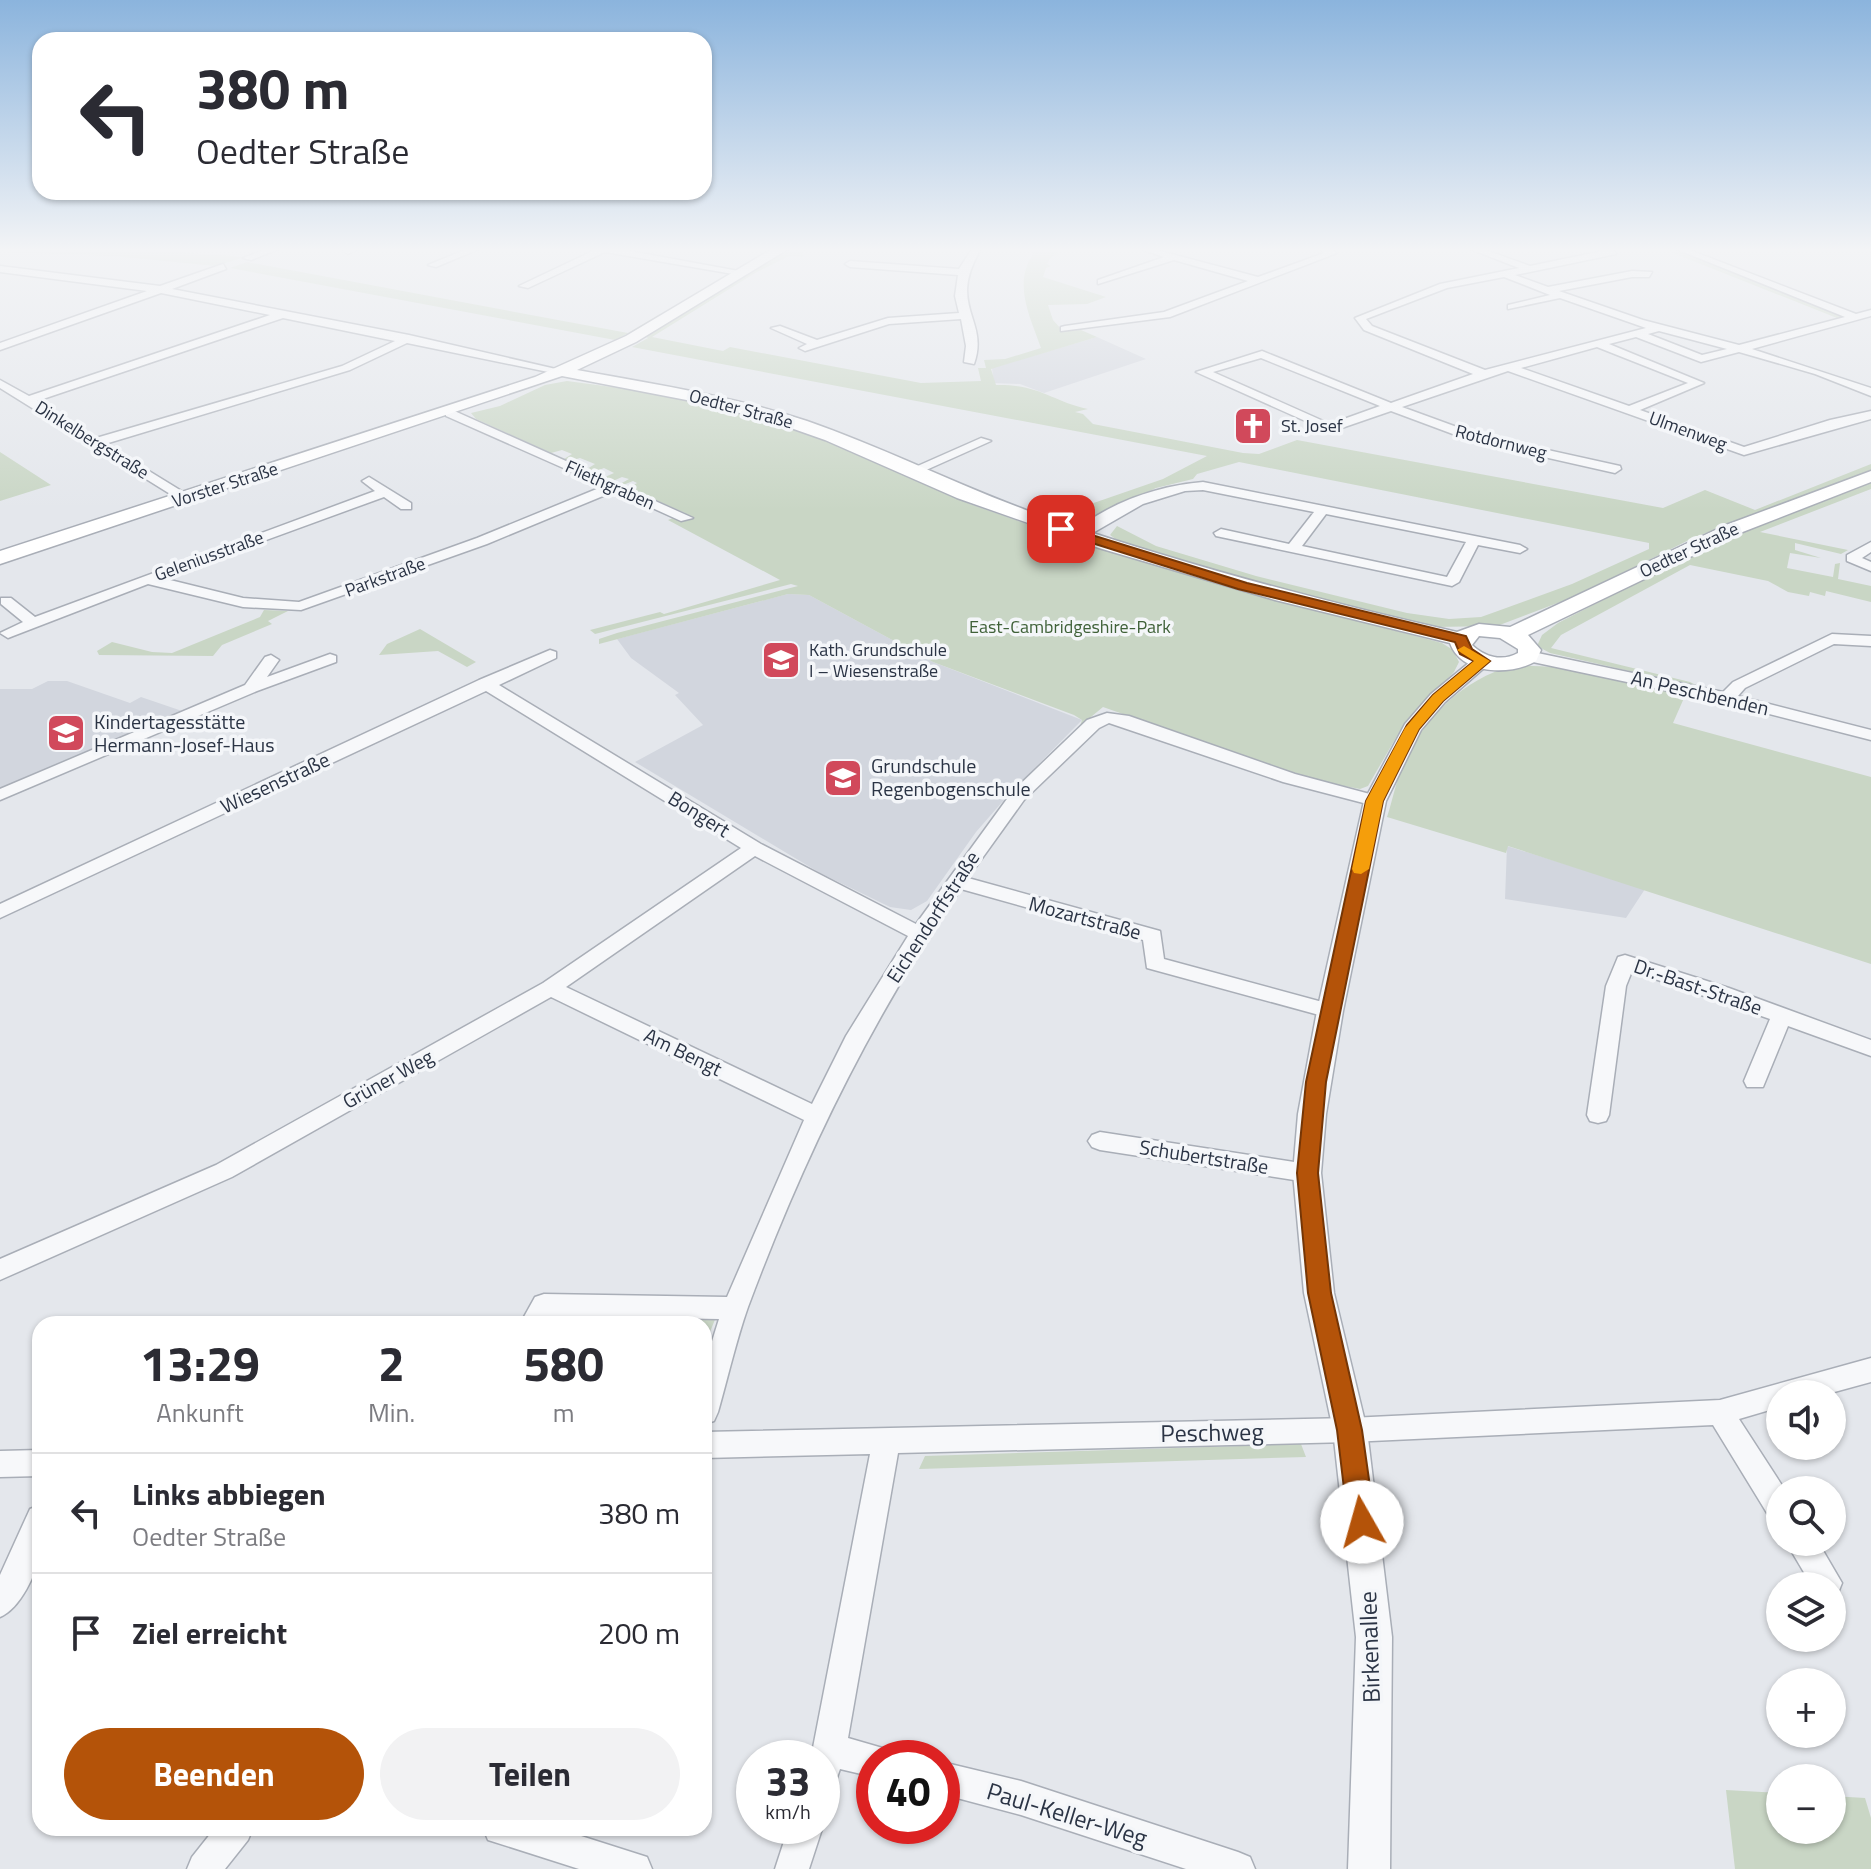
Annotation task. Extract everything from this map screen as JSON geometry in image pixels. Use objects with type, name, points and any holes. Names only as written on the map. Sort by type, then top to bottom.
[{"type":"main road","name":"Vorster Straße","points":[[0,558],[450,413],[563,372],[635,336]]},
{"type":"main road","name":"Oedter Straße","points":[[563,372],[720,401],[776,417],[910,472],[1079,535],[1243,586],[1461,639],[1479,630],[1511,635],[1749,521],[1820,492],[1871,476]]},
{"type":"main road","points":[[1461,639],[1465,651],[1483,661],[1511,664],[1528,656],[1527,645],[1511,635]]},
{"type":"street","points":[[0,347],[29,336]]},
{"type":"street","points":[[29,400],[217,336]]},
{"type":"street","points":[[400,336],[563,372]]},
{"type":"street","points":[[792,336],[809,345],[838,336]]},
{"type":"street","points":[[969,336],[973,350],[970,362]]},
{"type":"street","points":[[1389,336],[1484,374]]},
{"type":"street","points":[[1390,406],[1484,374],[1623,336]]},
{"type":"street","points":[[1644,336],[1701,359],[1782,336]]},
{"type":"street","points":[[1694,336],[1741,347],[1838,378],[1871,392]]},
{"type":"street","points":[[97,442],[346,368],[409,338]]},
{"type":"street","points":[[1596,343],[1698,383],[1630,410]]},
{"type":"street","name":"Rotdornweg","points":[[1390,406],[1330,428],[1202,372],[1262,354],[1473,437],[1615,469]]},
{"type":"street","name":"Ulmenweg","points":[[1508,367],[1744,451],[1871,415]]},
{"type":"street","name":"Dinkelbergstraße","points":[[0,383],[183,498]]},
{"type":"street","name":"Fliethgraben","points":[[450,413],[686,518]]},
{"type":"street","points":[[910,472],[985,441]]},
{"type":"street","points":[[369,481],[406,506]]},
{"type":"street","points":[[1079,535],[1151,494],[1175,486],[1203,486],[1520,549]]},
{"type":"street","name":"Parkstraße","points":[[147,579],[249,603],[279,608],[301,606],[482,541],[613,487]]},
{"type":"street","name":"Geleniusstraße","points":[[8,633],[386,492]]},
{"type":"street","points":[[1292,550],[1322,510]]},
{"type":"street","points":[[1221,533],[1452,582],[1474,540]]},
{"type":"street","points":[[1871,546],[1852,558],[1871,567]]},
{"type":"street","points":[[6,601],[33,623]]},
{"type":"street","points":[[1727,698],[1739,685],[1832,639],[1871,641]]},
{"type":"street","name":"Wiesenstraße","points":[[0,912],[550,655]]},
{"type":"street","name":"An Peschbenden","points":[[1528,656],[1727,698],[1871,735]]},
{"type":"street","points":[[0,795],[251,688],[330,659]]},
{"type":"street","points":[[251,688],[271,660]]},
{"type":"street","name":"Birkenallee","points":[[1369,1869],[1374,1637],[1350,1430],[1319,1293],[1307,1173],[1316,1082],[1375,801],[1412,728],[1438,698],[1483,661]]},
{"type":"street","name":"Bongert","points":[[485,683],[754,848],[919,934]]},
{"type":"street","name":"Eichendorffstraße","points":[[712,1385],[735,1308],[817,1116],[857,1036],[919,934],[1018,796],[1093,724],[1107,718],[1123,720],[1289,778],[1375,801]]},
{"type":"street","name":"Grüner Weg","points":[[0,1270],[224,1171],[550,988],[754,848]]},
{"type":"street","name":"Mozartstraße","points":[[955,881],[1153,936],[1154,963],[1330,1011]]},
{"type":"street","name":"Dr.-Bast-Straße","points":[[1598,1115],[1616,986],[1625,962],[1871,1048]]},
{"type":"street","name":"Am Bengt","points":[[550,988],[817,1116]]},
{"type":"street","name":"Dr.-Bast-Straße","points":[[1755,1081],[1782,1015]]},
{"type":"street","name":"Schubertstraße","points":[[1100,1141],[1307,1173]]},
{"type":"street","points":[[538,1316],[544,1305],[735,1308]]},
{"type":"street","name":"Peschweg","points":[[1835,1380],[1871,1370]]},
{"type":"street","name":"Peschweg","points":[[712,1445],[1350,1430],[1720,1412],[1766,1399]]},
{"type":"street","points":[[1720,1412],[1766,1486]]},
{"type":"street","points":[[830,1740],[886,1440]]},
{"type":"street","points":[[0,1464],[32,1463]]},
{"type":"street","points":[[0,1602],[15,1578],[32,1538]]},
{"type":"street","name":"Paul-Keller-Weg","points":[[960,1783],[1021,1798],[1238,1869]]},
{"type":"street","points":[[204,1869],[230,1836]]},
{"type":"street","points":[[526,1836],[635,1869]]},
{"type":"street","points":[[792,1869],[800,1844]]},
{"type":"shaded area","points":[[1097,337],[1146,359],[1044,393],[1020,384],[994,383],[992,368]]},
{"type":"shaded area","name":"Grundschule Regenbogenschule","points":[[788,594],[809,595],[933,662],[1082,720],[976,832],[927,901],[911,910],[890,907],[820,873],[635,762],[703,725],[675,695],[679,693],[631,658],[617,639]]},
{"type":"shaded area","name":"Kindertagesstätte Hermann-Josef-Haus","points":[[48,681],[67,681],[130,703],[141,697],[185,712],[0,789],[0,689],[32,689]]},
{"type":"shaded area","points":[[1507,846],[1645,889],[1626,918],[1505,899]]},
{"type":"green space","points":[[595,336],[622,336],[615,340]]},
{"type":"green space","points":[[644,336],[723,351],[730,347],[921,383],[981,381],[978,368],[986,368],[984,360],[1005,359],[1041,348],[1037,336],[1095,336],[991,369],[996,385],[1024,387],[1088,409],[1075,412],[1083,414],[1093,424],[1243,453],[1259,454],[1297,440],[1663,508],[1705,490],[1755,510],[1871,464],[1871,470],[1693,538],[1576,596],[1497,626],[1434,627],[1290,594],[1121,543],[1110,535],[1117,526],[1156,546],[1256,576],[1407,613],[1449,619],[1481,617],[1572,584],[1649,549],[1649,543],[1239,462],[1197,474],[1193,479],[1156,488],[1080,524],[1062,522],[1062,518],[1056,516],[1163,479],[1207,456],[632,347],[648,338]]},
{"type":"green space","name":"East-Cambridgeshire-Park","points":[[567,381],[695,398],[763,418],[811,434],[970,504],[1084,544],[1251,593],[1442,643],[1453,650],[1459,662],[1454,672],[1401,729],[1368,786],[1360,789],[1308,779],[1103,707],[1080,726],[1082,720],[1074,715],[933,662],[809,595],[788,594],[599,644],[599,639],[617,633],[798,586],[791,584],[595,634],[590,630],[660,612],[664,614],[780,580],[668,520],[685,513],[629,488],[637,483],[620,484],[629,479],[622,477],[613,481],[605,477],[614,473],[604,468],[594,472],[587,469],[595,464],[580,458],[564,459],[572,454],[562,450],[551,453],[476,419],[471,413],[500,406],[545,385]]},
{"type":"green space","points":[[0,452],[51,485],[0,501]]},
{"type":"green space","points":[[1871,482],[1871,489],[1760,532],[1848,550],[1841,554],[1795,543],[1795,550],[1821,558],[1790,553],[1787,568],[1833,577],[1835,564],[1840,563],[1838,579],[1871,586],[1871,602],[1826,591],[1825,596],[1788,592],[1768,581],[1690,565],[1561,635],[1551,648],[1700,687],[1550,653],[1537,646],[1542,635],[1558,623],[1669,566],[1707,551],[1724,538]]},
{"type":"green space","points":[[264,610],[288,611],[268,621],[272,624],[222,645],[213,656],[99,655],[97,651],[112,642],[152,652],[172,653],[260,617]]},
{"type":"green space","points":[[420,629],[476,662],[467,667],[438,651],[379,655],[387,644]]},
{"type":"green space","points":[[1512,666],[1544,666],[1611,675],[1776,719],[1684,698],[1673,723],[1871,777],[1871,964],[1508,846],[1506,853],[1387,817],[1404,763],[1412,746],[1434,716],[1462,690]]},
{"type":"green space","points":[[550,1315],[633,1316],[549,1316]]},
{"type":"green space","points":[[1301,1444],[1306,1457],[919,1469],[925,1456]]},
{"type":"green space","points":[[1726,1790],[1766,1792],[1766,1844],[1846,1844],[1846,1797],[1865,1798],[1871,1818],[1871,1869],[1735,1869]]},
{"type":"slow traffic","points":[[1361,869],[1375,801],[1412,728],[1438,698],[1483,661],[1464,650]]},
{"type":"place","name":"St. Josef","points":[[1253,426]]},
{"type":"place","name":"Kath. Grundschule I – Wiesenstraße","points":[[781,660]]},
{"type":"place","name":"Kindertagesstätte Hermann-Josef-Haus","points":[[66,733]]},
{"type":"place","name":"Grundschule Regenbogenschule","points":[[843,778]]},
{"type":"route","points":[[1061,529],[1243,586],[1461,639],[1465,651],[1483,661],[1438,698],[1412,728],[1375,801],[1316,1082],[1307,1173],[1319,1293],[1350,1430],[1362,1522]]}]
